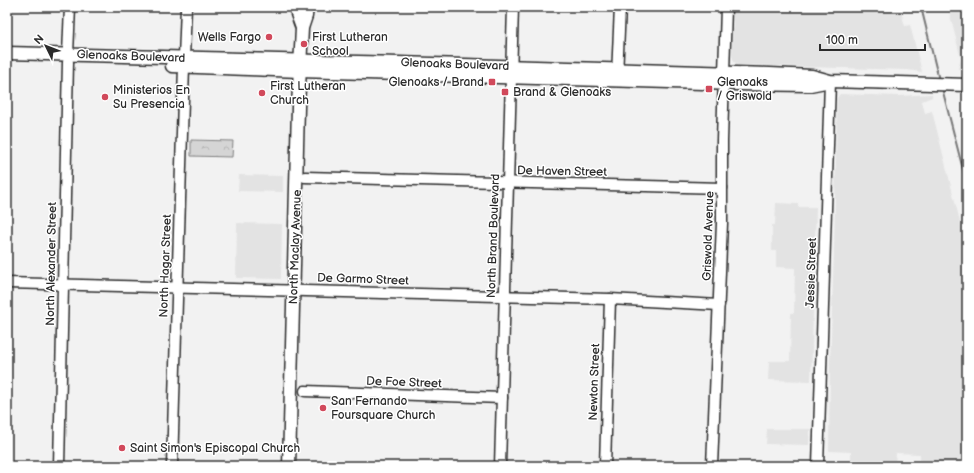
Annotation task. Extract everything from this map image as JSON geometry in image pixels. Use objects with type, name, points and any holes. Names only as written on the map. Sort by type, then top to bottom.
[{"type":"main road","name":"North Maclay Avenue","points":[[298,7],[298,14],[302,28]]},
{"type":"main road","name":"North Maclay Avenue","points":[[289,466],[302,28],[306,16],[306,7]]},
{"type":"main road","name":"Glenoaks Boulevard","points":[[7,53],[68,58],[511,72],[724,78],[812,76],[830,81],[967,85]]},
{"type":"main road","name":"Glenoaks Boulevard","points":[[7,60],[68,58]]},
{"type":"street","name":"North Alexander Street","points":[[59,466],[70,7]]},
{"type":"street","name":"North Hagar Street","points":[[172,466],[186,7]]},
{"type":"street","name":"North Brand Boulevard","points":[[500,466],[513,7]]},
{"type":"street","points":[[617,75],[620,7]]},
{"type":"street","name":"Griswold Avenue","points":[[712,466],[719,305],[726,7]]},
{"type":"street","name":"Jessie Street","points":[[818,466],[830,81]]},
{"type":"street","name":"De Haven Street","points":[[306,178],[722,188]]},
{"type":"street","name":"De Garmo Street","points":[[7,283],[610,299],[719,305]]},
{"type":"street","name":"Newton Street","points":[[605,466],[610,299]]},
{"type":"street","name":"De Foe Street","points":[[305,391],[502,398]]},
{"type":"shaded area","points":[[733,7],[904,7],[905,11],[901,12],[905,26],[910,25],[922,72],[907,70],[738,65],[734,62],[732,56]]},
{"type":"shaded area","points":[[948,7],[967,7],[967,72],[964,72],[964,69],[958,69],[961,59]]},
{"type":"shaded area","points":[[840,94],[899,96],[932,94],[932,97],[922,101],[925,113],[932,111],[967,249],[967,466],[920,466],[920,454],[896,453],[895,466],[851,466],[851,452],[829,451],[837,98]]},
{"type":"shaded area","points":[[239,175],[283,176],[283,192],[238,191]]},
{"type":"shaded area","points":[[776,203],[798,204],[798,207],[816,207],[811,381],[768,380],[769,361],[790,361],[791,313],[794,313],[795,268],[776,267],[776,251],[772,251],[772,225],[775,225]]},
{"type":"shaded area","points":[[237,223],[282,224],[281,279],[236,278]]},
{"type":"shaded area","points":[[767,429],[810,429],[809,445],[766,444]]},
{"type":"green space","points":[[191,140],[233,141],[232,157],[191,156]]},
{"type":"waterway","points":[[921,7],[939,80]]},
{"type":"waterway","points":[[942,88],[967,185]]},
{"type":"place","name":"Wells Fargo","points":[[269,37]]},
{"type":"place","name":"First Lutheran School","points":[[304,44]]},
{"type":"place","name":"Glenoaks / Brand","points":[[492,82]]},
{"type":"place","name":"Glenoaks / Griswold","points":[[709,89]]},
{"type":"place","name":"Brand & Glenoaks","points":[[505,92]]},
{"type":"place","name":"First Lutheran Church","points":[[262,93]]},
{"type":"place","name":"Ministerios En Su Presencia","points":[[105,97]]},
{"type":"place","name":"San Fernando Foursquare Church","points":[[323,408]]},
{"type":"place","name":"Saint Simon's Episcopal Church","points":[[122,448]]}]
